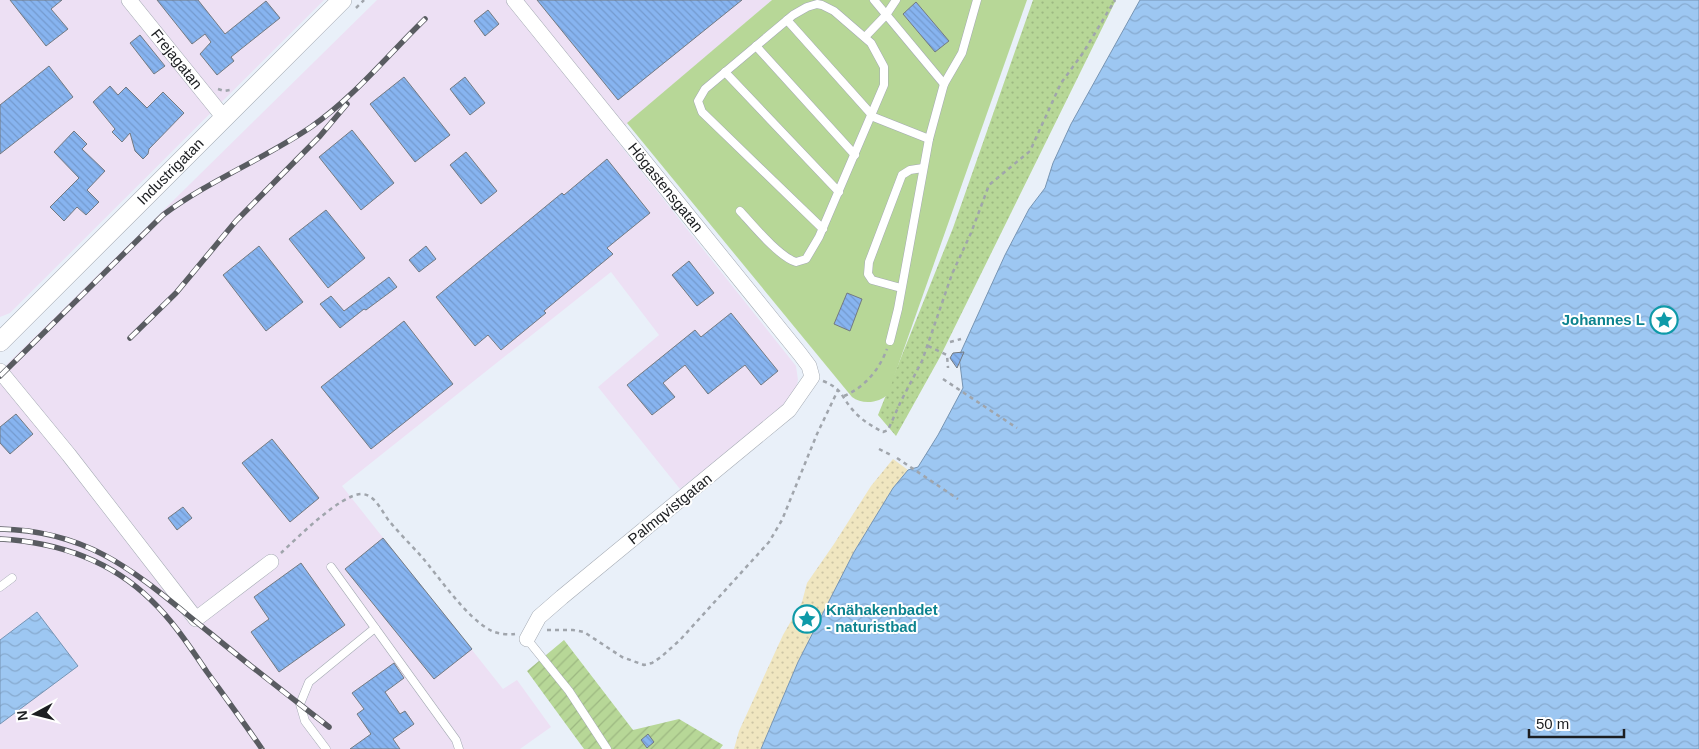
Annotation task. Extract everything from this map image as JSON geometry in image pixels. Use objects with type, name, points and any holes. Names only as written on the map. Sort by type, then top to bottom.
[{"type":"street","name":"Frejagatan","points":[[130,0],[225,119]]},
{"type":"street","name":"Industrigatan","points":[[0,342],[342,0]]},
{"type":"street","name":"Högastensgatan","points":[[514,0],[800,354],[809,366],[812,377]]},
{"type":"street","points":[[0,371],[69,455],[196,619],[271,562]]},
{"type":"street","name":"Palmqvistgatan","points":[[529,635],[540,617],[789,410],[812,377]]},
{"type":"lane","points":[[874,0],[944,84]]},
{"type":"lane","points":[[865,36],[886,14],[896,0]]},
{"type":"lane","points":[[890,341],[929,139],[944,84],[962,53],[977,0]]},
{"type":"lane","points":[[740,211],[787,258],[796,262],[806,258],[823,229],[872,116],[884,85],[885,74],[882,61],[865,36],[834,11],[822,5],[817,4],[807,7],[787,20],[700,94],[698,101],[700,110],[823,229]]},
{"type":"lane","points":[[787,20],[872,116],[929,139]]},
{"type":"lane","points":[[756,46],[855,155]]},
{"type":"lane","points":[[725,72],[839,192]]},
{"type":"lane","points":[[901,288],[872,280],[868,274],[869,262],[902,175],[910,170],[924,168]]},
{"type":"lane","points":[[331,567],[456,740],[460,749]]},
{"type":"lane","points":[[0,587],[12,578]]},
{"type":"lane","points":[[326,749],[306,721],[300,704],[309,682],[376,628]]},
{"type":"lane","points":[[529,635],[607,749]]},
{"type":"path","points":[[812,377],[834,386],[844,396],[851,408],[868,425],[883,432],[888,430],[922,361],[952,274],[971,233],[989,185],[1030,151],[1061,83],[1115,0]]},
{"type":"path","points":[[950,342],[961,339]]},
{"type":"path","points":[[844,396],[853,392],[867,381],[884,358],[890,341]]},
{"type":"path","points":[[928,346],[947,355],[948,368]]},
{"type":"path","points":[[943,379],[1018,428]]},
{"type":"path","points":[[271,562],[323,516],[341,503],[361,494],[373,499],[389,521],[462,606],[493,632],[529,635],[572,630],[584,632],[622,657],[644,665],[652,663],[680,640],[769,542],[782,520],[813,442],[838,390]]},
{"type":"path","points":[[879,449],[891,455]]},
{"type":"path","points":[[897,458],[958,499]]},
{"type":"shaded area","points":[[0,0],[324,0],[10,313],[0,317]]},
{"type":"shaded area","points":[[377,0],[772,0],[613,136],[796,366],[798,380],[795,393],[782,409],[680,489],[598,387],[659,335],[611,272],[342,486],[503,689],[517,680],[551,727],[520,749],[0,749],[0,371]]},
{"type":"green space","points":[[772,0],[1027,0],[888,394],[876,401],[866,402],[852,397],[627,123]]},
{"type":"green space","points":[[1033,0],[1116,0],[940,357],[896,436],[878,415],[953,228]]},
{"type":"green space","points":[[564,640],[633,730],[679,719],[723,745],[720,749],[584,749],[527,671]]},
{"type":"sand","name":"Knähakenbadet - naturistbad","points":[[893,459],[908,470],[893,488],[854,552],[798,662],[761,749],[734,749],[739,731],[783,635],[802,602],[807,583],[871,486]]},
{"type":"water","points":[[1140,0],[1699,0],[1699,749],[761,749],[798,662],[854,552],[893,488],[908,470],[918,467],[938,435],[963,388],[959,356],[1005,255],[1029,209],[1045,188],[1053,163],[1071,124]]},
{"type":"water","points":[[37,612],[78,666],[0,724],[0,640]]},
{"type":"building","points":[[10,0],[62,0],[51,9],[68,29],[46,46]]},
{"type":"building","points":[[157,0],[198,0],[225,34],[266,1],[280,18],[231,57],[234,61],[217,75],[200,54],[211,42],[205,34],[192,44]]},
{"type":"building","points":[[537,0],[742,0],[618,100]]},
{"type":"building","points":[[916,2],[949,41],[935,52],[903,14]]},
{"type":"building","points":[[488,10],[499,24],[485,36],[474,21]]},
{"type":"building","points":[[140,35],[165,66],[154,74],[130,43]]},
{"type":"building","points":[[49,66],[73,97],[0,154],[0,105]]},
{"type":"building","points":[[404,77],[450,135],[415,162],[370,104]]},
{"type":"building","points":[[465,77],[485,103],[470,115],[450,89]]},
{"type":"building","points":[[110,86],[118,95],[126,87],[147,108],[163,92],[184,113],[149,149],[148,154],[143,159],[135,151],[130,133],[122,142],[112,132],[115,129],[93,102]]},
{"type":"building","points":[[352,130],[394,183],[361,210],[319,157]]},
{"type":"building","points":[[74,131],[87,144],[82,149],[105,171],[87,190],[99,202],[86,215],[77,207],[64,221],[50,207],[79,178],[54,152]]},
{"type":"building","points":[[466,152],[497,191],[481,204],[450,165]]},
{"type":"building","points":[[607,159],[650,213],[607,248],[613,254],[544,311],[546,313],[501,350],[488,335],[475,346],[436,297],[562,193],[564,195]]},
{"type":"building","points":[[326,210],[365,258],[328,288],[289,239]]},
{"type":"building","points":[[259,246],[303,302],[266,331],[223,275]]},
{"type":"building","points":[[426,246],[436,259],[419,272],[409,260]]},
{"type":"building","points":[[689,261],[714,293],[697,306],[672,275]]},
{"type":"building","points":[[389,277],[397,287],[340,328],[320,304],[331,296],[344,311]]},
{"type":"building","points":[[847,293],[862,299],[850,331],[834,324]]},
{"type":"building","points":[[731,313],[778,371],[761,385],[745,365],[708,394],[685,365],[663,383],[675,397],[652,415],[627,385],[695,330],[701,337]]},
{"type":"building","points":[[404,321],[453,384],[371,449],[321,387]]},
{"type":"building","points":[[964,352],[957,368],[950,358],[953,353]]},
{"type":"building","points":[[16,414],[33,434],[10,454],[0,443],[0,427]]},
{"type":"building","points":[[272,439],[319,498],[290,522],[242,463]]},
{"type":"building","points":[[183,507],[192,518],[177,530],[168,518]]},
{"type":"building","points":[[383,538],[472,649],[434,679],[345,569]]},
{"type":"building","points":[[301,563],[345,625],[279,672],[251,632],[269,619],[254,597]]},
{"type":"building","points":[[394,663],[404,678],[385,692],[400,714],[405,711],[414,724],[393,739],[400,749],[350,749],[371,734],[357,714],[364,709],[352,693]]},
{"type":"building","points":[[648,734],[654,742],[647,748],[641,740]]},
{"type":"railway","points":[[0,376],[163,215],[199,191],[311,127],[342,103],[425,19]]},
{"type":"railway","points":[[130,338],[176,293],[236,221],[320,136],[347,104]]},
{"type":"railway","points":[[0,529],[33,532],[63,538],[90,548],[114,561],[161,593],[329,727]]},
{"type":"railway","points":[[0,539],[41,544],[62,549],[100,564],[135,586],[174,625],[262,749]]},
{"type":"place","name":"Johannes L","points":[[1664,320]]},
{"type":"place","name":"Knähakenbadet - naturistbad","points":[[807,619]]}]
